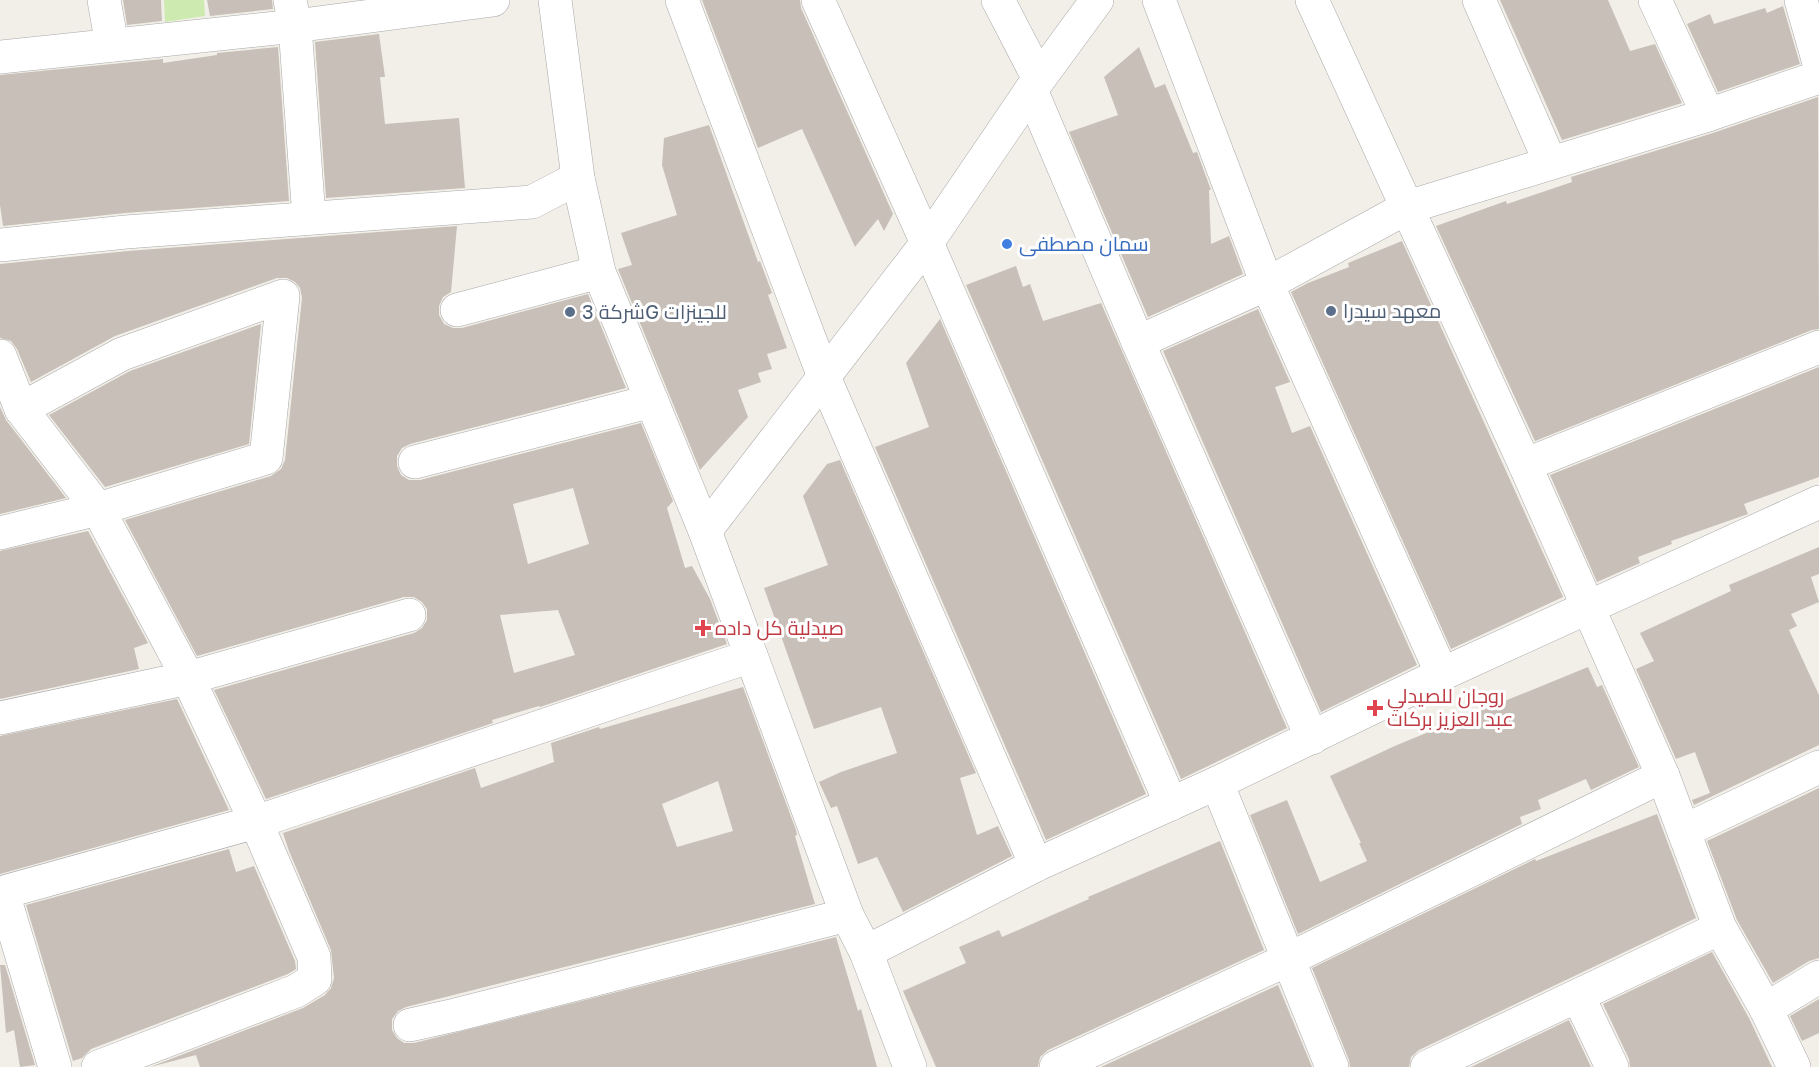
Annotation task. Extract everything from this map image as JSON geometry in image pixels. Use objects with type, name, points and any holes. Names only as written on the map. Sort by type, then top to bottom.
[{"type":"street","points":[[104,0],[112,45]]},
{"type":"street","points":[[0,57],[112,45],[292,13],[493,0]]},
{"type":"street","points":[[555,0],[578,178],[599,272],[705,531],[846,915],[866,952],[910,1067]]},
{"type":"street","points":[[682,0],[824,377],[1036,866]]},
{"type":"street","points":[[818,0],[927,243],[1171,804]]},
{"type":"street","points":[[998,0],[1035,84],[1138,342],[1312,738]]},
{"type":"street","points":[[705,531],[927,243],[1035,84],[1097,0]]},
{"type":"street","points":[[1159,0],[1267,284],[1442,674]]},
{"type":"street","points":[[1312,0],[1525,465],[1663,776],[1720,928],[1766,1009],[1794,1067]]},
{"type":"street","points":[[1479,0],[1550,162]]},
{"type":"street","points":[[1655,0],[1708,115]]},
{"type":"street","points":[[1801,0],[1819,63]]},
{"type":"street","points":[[292,13],[309,218]]},
{"type":"street","points":[[1138,342],[1267,284],[1408,207],[1708,115],[1819,77]]},
{"type":"street","points":[[0,245],[126,232],[532,202],[578,178]]},
{"type":"street","points":[[457,310],[599,272]]},
{"type":"street","points":[[0,533],[98,509],[266,458],[283,296],[122,354],[21,409]]},
{"type":"street","points":[[1525,465],[1819,348]]},
{"type":"street","points":[[0,356],[21,409],[98,509],[188,678],[256,822],[314,957],[315,979],[296,991],[98,1067]]},
{"type":"street","points":[[416,462],[652,401]]},
{"type":"street","points":[[866,952],[1036,866],[1217,783],[1442,674],[1819,502]]},
{"type":"street","points":[[0,718],[188,678],[409,615]]},
{"type":"street","points":[[55,1067],[2,893],[256,822],[751,656]]},
{"type":"street","points":[[1684,831],[1819,767]]},
{"type":"street","points":[[1056,1067],[1289,959],[1663,776]]},
{"type":"street","points":[[1217,783],[1332,1067]]},
{"type":"street","points":[[410,1025],[846,915]]},
{"type":"street","points":[[1435,1065],[1720,928]]},
{"type":"street","points":[[1766,1009],[1819,977]]},
{"type":"street","points":[[1578,996],[1612,1067]]},
{"type":"green space","points":[[164,0],[204,0],[205,16],[165,22]]},
{"type":"building","points":[[123,0],[161,0],[162,21],[127,25]]},
{"type":"building","points":[[207,0],[272,0],[273,9],[210,16]]},
{"type":"building","points":[[702,0],[800,0],[801,8],[893,214],[884,231],[878,219],[855,247],[802,129],[758,148]]},
{"type":"building","points":[[1500,0],[1608,0],[1630,51],[1655,44],[1682,103],[1562,140]]},
{"type":"building","points":[[1783,6],[1800,64],[1718,92],[1687,24],[1710,14],[1714,24],[1765,8],[1767,13]]},
{"type":"building","points":[[379,34],[385,77],[380,77],[385,124],[459,118],[465,188],[326,198],[315,42]]},
{"type":"building","points":[[278,47],[289,201],[125,213],[3,226],[0,205],[0,75],[163,59],[163,63],[217,55],[217,53]]},
{"type":"building","points":[[1139,47],[1155,88],[1165,84],[1193,153],[1197,152],[1211,190],[1209,190],[1211,244],[1229,236],[1243,274],[1148,317],[1069,132],[1118,115],[1104,77]]},
{"type":"building","points":[[1818,97],[1819,329],[1535,441],[1436,226],[1506,201],[1507,204],[1572,182],[1571,177],[1713,133]]},
{"type":"building","points":[[709,125],[758,262],[760,261],[772,293],[768,295],[787,348],[767,354],[772,369],[758,373],[761,382],[738,390],[748,417],[700,470],[618,269],[632,265],[621,233],[677,215],[662,165],[664,138]]},
{"type":"building","points":[[457,226],[451,292],[443,297],[439,306],[439,315],[444,324],[453,328],[462,328],[588,294],[626,388],[410,444],[402,448],[397,456],[397,466],[401,475],[409,480],[420,480],[641,423],[673,501],[667,508],[685,568],[692,566],[710,599],[727,644],[540,707],[492,720],[493,723],[266,799],[214,690],[414,633],[422,628],[427,620],[427,609],[414,597],[404,597],[197,656],[125,520],[271,476],[281,469],[285,460],[302,298],[300,288],[295,282],[287,278],[277,278],[115,336],[31,382],[17,349],[11,341],[0,338],[0,264],[128,251]],"holes":[[[573,488],[589,544],[528,564],[513,504]],[[558,610],[575,655],[514,673],[500,615]]]},
{"type":"building","points":[[1402,241],[1563,597],[1451,649],[1291,292],[1349,267],[1348,263]]},
{"type":"building","points":[[1016,266],[1023,287],[1030,284],[1043,321],[1101,303],[1287,728],[1181,779],[966,285]]},
{"type":"building","points":[[1258,309],[1290,382],[1275,387],[1292,433],[1310,426],[1417,665],[1321,712],[1163,351]]},
{"type":"building","points":[[940,319],[1146,794],[1046,840],[875,447],[929,427],[906,363]]},
{"type":"building","points":[[261,324],[249,444],[105,487],[49,415],[130,371]]},
{"type":"building","points":[[1819,367],[1819,477],[1744,504],[1748,514],[1671,541],[1672,544],[1638,557],[1640,563],[1597,582],[1550,475]]},
{"type":"building","points":[[0,407],[6,420],[66,498],[0,514]]},
{"type":"building","points":[[840,460],[976,773],[960,778],[977,835],[998,826],[1012,856],[903,912],[877,857],[858,864],[837,806],[831,808],[819,782],[897,753],[881,707],[814,729],[764,588],[828,565],[803,496],[827,464]]},
{"type":"building","points":[[88,531],[148,643],[134,648],[139,669],[0,699],[0,551]]},
{"type":"building","points":[[1819,547],[1819,574],[1811,577],[1819,602],[1791,614],[1797,626],[1789,630],[1819,695],[1819,745],[1694,805],[1692,800],[1710,793],[1695,752],[1676,759],[1636,669],[1654,661],[1640,633],[1731,591],[1729,585]]},
{"type":"building","points":[[1588,667],[1597,687],[1602,685],[1639,767],[1591,790],[1586,779],[1538,800],[1541,809],[1520,817],[1522,824],[1298,934],[1250,815],[1287,800],[1320,882],[1367,861],[1330,776],[1397,745]]},
{"type":"building","points":[[743,687],[796,830],[797,835],[795,836],[815,904],[406,1007],[398,1011],[392,1019],[392,1030],[397,1038],[404,1043],[414,1043],[836,937],[858,1011],[861,1009],[877,1067],[200,1067],[196,1055],[150,1067],[303,1008],[325,995],[331,988],[334,978],[331,950],[283,833],[475,768],[481,788],[554,762],[551,743],[599,727],[600,729]],"holes":[[[718,781],[733,831],[677,847],[662,804]]]},
{"type":"building","points":[[177,699],[229,810],[0,874],[0,736]]},
{"type":"building","points":[[1819,788],[1819,958],[1809,961],[1773,983],[1737,920],[1707,841]]},
{"type":"building","points":[[1657,814],[1696,918],[1419,1050],[1411,1057],[1409,1067],[1350,1067],[1312,968],[1535,859],[1536,861]]},
{"type":"building","points":[[1220,841],[1264,950],[1048,1050],[1040,1057],[1038,1067],[936,1067],[903,991],[966,963],[959,947],[999,930],[1002,937],[1089,899],[1088,897]]},
{"type":"building","points":[[229,849],[236,872],[254,866],[295,961],[296,969],[91,1049],[82,1058],[73,1061],[26,905]]},
{"type":"building","points":[[1712,952],[1749,1018],[1772,1067],[1630,1067],[1629,1059],[1603,1004]]},
{"type":"building","points":[[0,965],[5,965],[35,1065],[20,1067],[14,1030],[6,1033]]},
{"type":"building","points":[[1278,985],[1312,1067],[1101,1067]]},
{"type":"building","points":[[1819,999],[1819,1033],[1802,1041],[1790,1016]]},
{"type":"building","points":[[1569,1020],[1591,1067],[1471,1067]]},
{"type":"place","name":"سمان مصطفى","points":[[1007,244]]},
{"type":"place","name":"معهد سيدرا","points":[[1331,311]]},
{"type":"place","name":"شركة 3G للجينزات","points":[[570,312]]},
{"type":"place","name":"صيدلية كل داده","points":[[703,628]]},
{"type":"place","name":"روجان للصيدلي عبد العزيز بركات","points":[[1375,708]]}]
